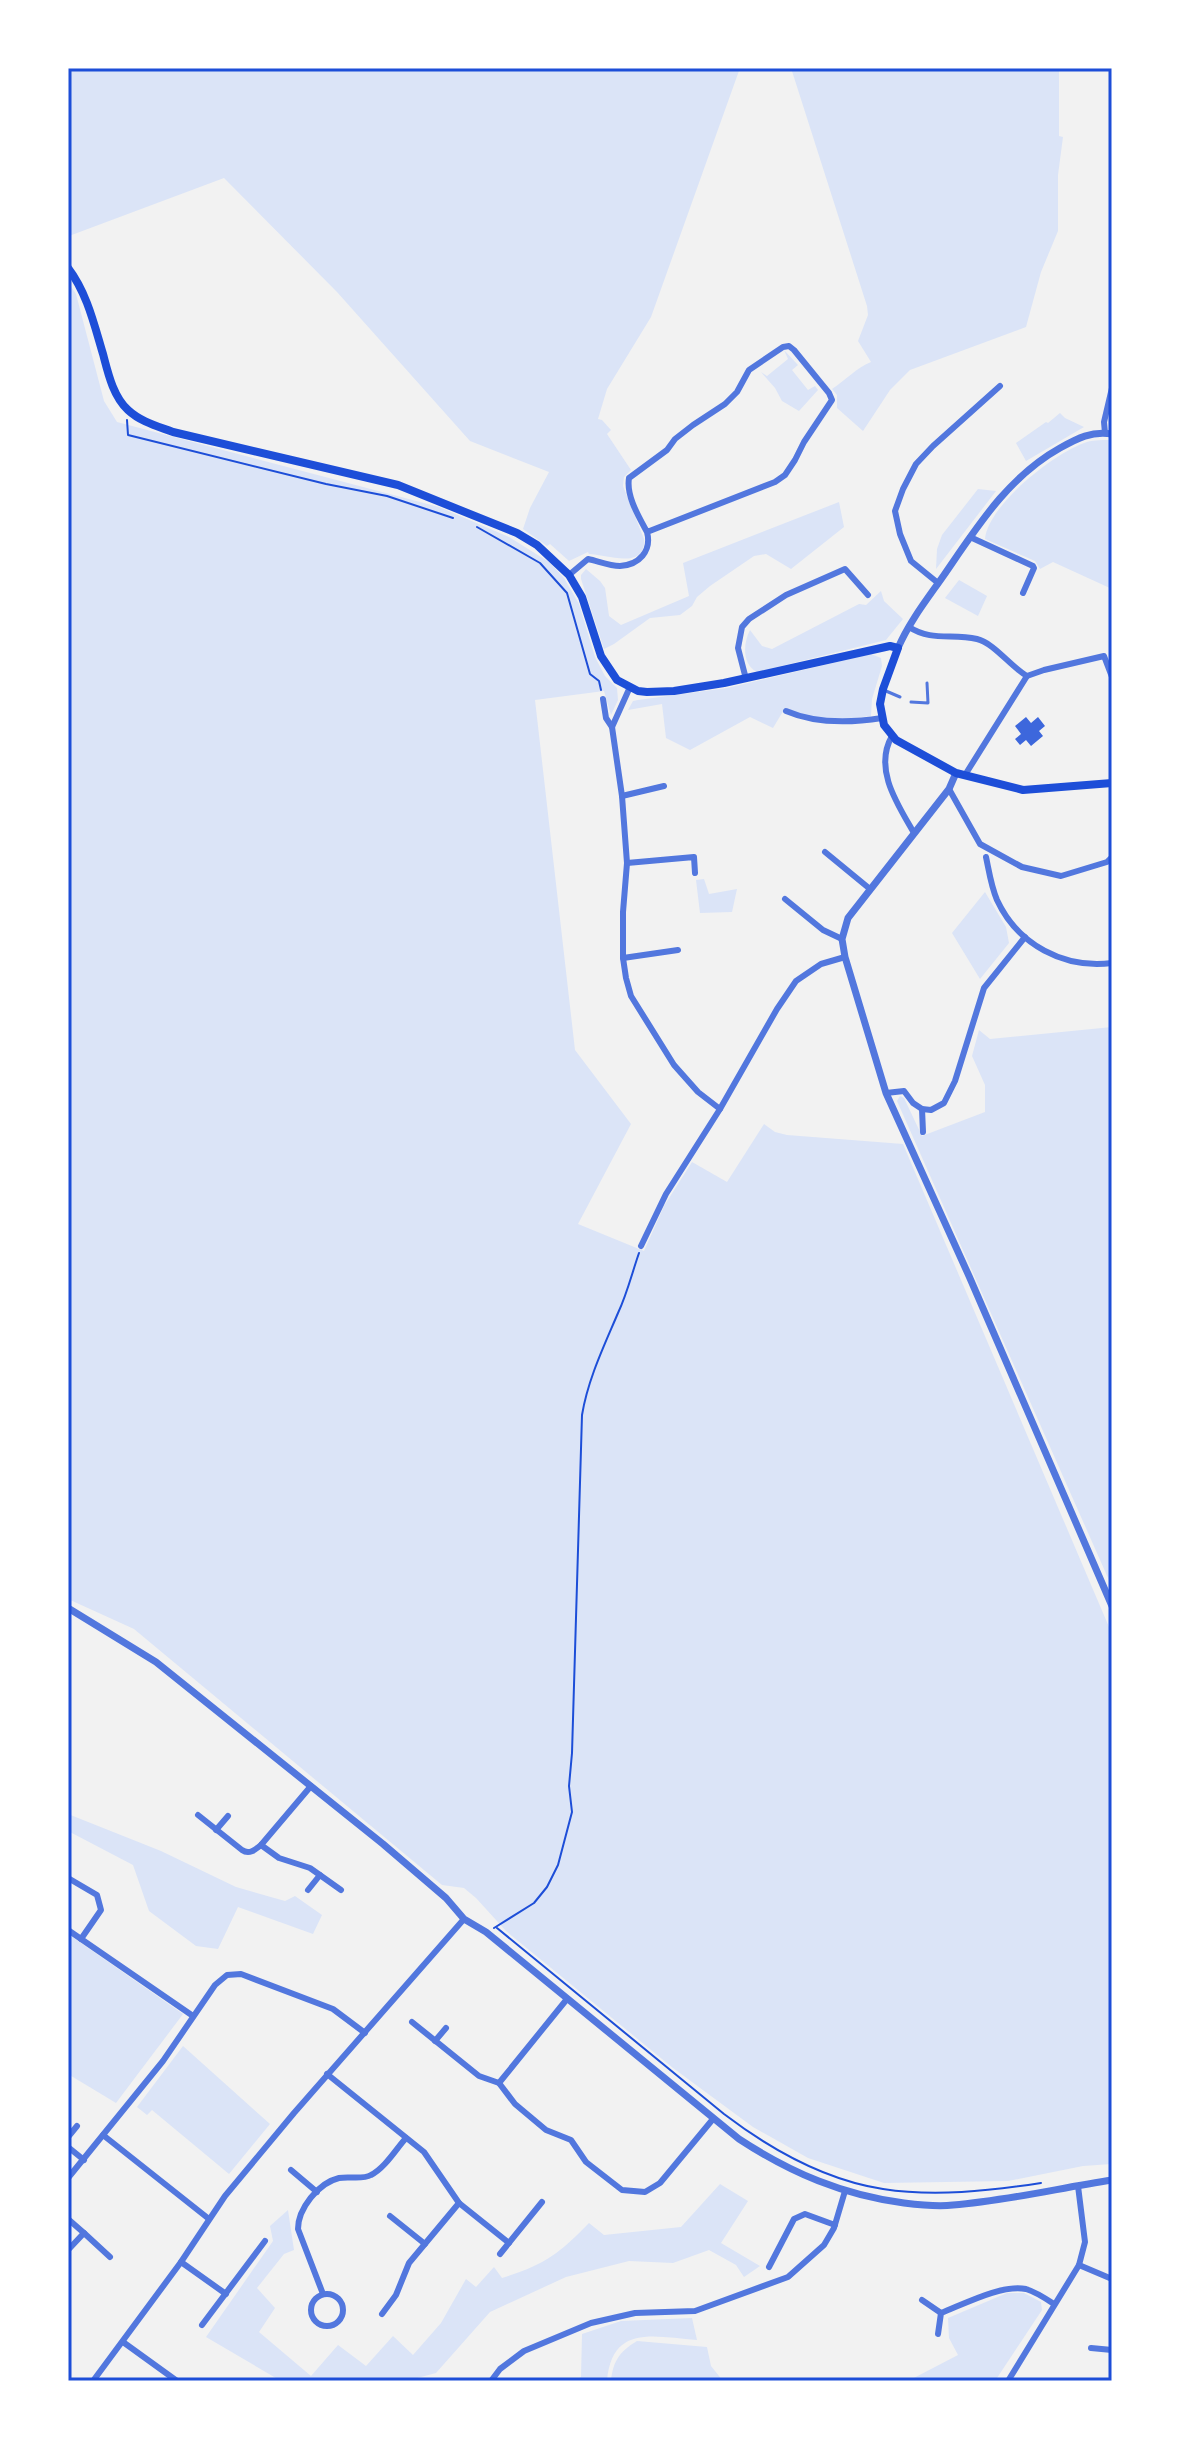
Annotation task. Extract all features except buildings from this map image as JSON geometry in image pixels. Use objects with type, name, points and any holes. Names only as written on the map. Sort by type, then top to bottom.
[{"type":"main road","points":[[68,268],[78,281],[88,304],[112,385],[126,408],[150,424],[173,432],[398,485],[517,533],[537,545],[569,575],[582,597],[601,656],[617,680],[630,687],[647,692],[674,691],[746,679],[881,646],[898,648],[880,704],[882,718],[892,736],[961,774],[1023,790],[1112,783]]},
{"type":"street","points":[[569,575],[588,559],[621,566],[633,563],[646,553],[649,548],[647,532],[635,507],[629,478],[667,450],[693,425],[732,398],[749,370],[789,346],[832,400],[785,475],[766,487],[647,532]]},
{"type":"street","points":[[938,583],[911,561],[895,511],[916,464],[1000,386]]},
{"type":"street","points":[[898,648],[970,537],[1013,483],[1038,462],[1084,435],[1108,433],[1104,422],[1112,388]]},
{"type":"street","points":[[970,537],[1033,566],[1023,593]]},
{"type":"street","points":[[746,679],[738,648],[742,627],[749,619],[786,595],[845,569],[868,595]]},
{"type":"street","points":[[909,627],[922,636],[985,642],[1027,676]]},
{"type":"street","points":[[1112,654],[1027,676],[961,774],[848,918],[842,939],[886,1093],[1112,1606]]},
{"type":"street","points":[[1104,656],[1112,677]]},
{"type":"street","points":[[612,727],[630,687]]},
{"type":"street","points":[[603,699],[606,718],[612,727],[622,796],[627,863],[623,958],[631,996],[667,1054],[698,1092],[720,1109]]},
{"type":"street","points":[[786,711],[833,722],[882,718]]},
{"type":"street","points":[[892,736],[884,757],[887,778],[891,793],[914,833]]},
{"type":"street","points":[[622,796],[664,786]]},
{"type":"street","points":[[949,789],[980,844],[1022,867],[1061,876],[1107,862],[1112,857]]},
{"type":"street","points":[[825,852],[870,889]]},
{"type":"street","points":[[627,863],[694,857],[695,873]]},
{"type":"street","points":[[986,857],[1002,909],[1025,937],[1052,956],[1068,962],[1112,963]]},
{"type":"street","points":[[990,878],[999,876]]},
{"type":"street","points":[[785,899],[823,930],[842,939]]},
{"type":"street","points":[[886,1093],[904,1091],[922,1109],[937,1108],[944,1103],[984,988],[1025,937]]},
{"type":"street","points":[[623,958],[678,950]]},
{"type":"street","points":[[641,1246],[666,1194],[796,981],[821,964],[845,957]]},
{"type":"street","points":[[922,1109],[923,1132]]},
{"type":"street","points":[[68,1608],[156,1662],[446,1898],[464,1919],[486,1932],[713,2119],[766,2157],[801,2175],[845,2191],[892,2201],[951,2206],[1112,2180]]},
{"type":"street","points":[[198,1815],[246,1852],[253,1852],[311,1786]]},
{"type":"street","points":[[216,1830],[228,1816]]},
{"type":"street","points":[[261,1845],[279,1858],[310,1868],[341,1890]]},
{"type":"street","points":[[308,1890],[320,1875]]},
{"type":"street","points":[[68,1878],[97,1895],[99,1900],[101,1910],[81,1939]]},
{"type":"street","points":[[93,2381],[259,2154],[464,1919]]},
{"type":"street","points":[[68,1930],[193,2016]]},
{"type":"street","points":[[68,2178],[163,2061],[193,2016],[227,1975],[241,1974],[301,1995],[333,2009],[365,2033]]},
{"type":"street","points":[[499,2083],[567,1999]]},
{"type":"street","points":[[412,2022],[479,2076],[499,2083],[515,2104],[546,2130],[571,2140],[586,2162],[622,2190],[645,2192],[660,2183],[713,2119]]},
{"type":"street","points":[[435,2041],[446,2028]]},
{"type":"street","points":[[327,2074],[428,2158],[459,2203],[509,2243]]},
{"type":"street","points":[[68,2137],[77,2126]]},
{"type":"street","points":[[103,2135],[209,2219]]},
{"type":"street","points":[[323,2294],[298,2229],[298,2219],[317,2192],[332,2180],[371,2175],[406,2138]]},
{"type":"street","points":[[68,2147],[84,2160]]},
{"type":"street","points":[[291,2170],[317,2192]]},
{"type":"street","points":[[1008,2381],[1079,2265],[1085,2242],[1078,2186]]},
{"type":"street","points":[[491,2381],[515,2356],[534,2345],[591,2323],[635,2313],[695,2311],[788,2277],[824,2245],[835,2225],[845,2191]]},
{"type":"street","points":[[500,2254],[542,2202]]},
{"type":"street","points":[[382,2314],[396,2295],[405,2268],[459,2203]]},
{"type":"street","points":[[769,2267],[794,2219],[805,2214],[835,2225]]},
{"type":"street","points":[[390,2216],[425,2244]]},
{"type":"street","points":[[68,2219],[110,2257]]},
{"type":"street","points":[[68,2250],[84,2233]]},
{"type":"street","points":[[202,2325],[265,2241]]},
{"type":"street","points":[[181,2262],[226,2294]]},
{"type":"street","points":[[1079,2265],[1112,2279]]},
{"type":"street","points":[[941,2313],[1013,2288],[1033,2292],[1054,2304]]},
{"type":"street","points":[[323,2294],[337,2296],[344,2308],[341,2320],[332,2326],[322,2325],[312,2316],[313,2301],[323,2294]]},
{"type":"street","points":[[922,2300],[941,2313]]},
{"type":"street","points":[[938,2334],[941,2313]]},
{"type":"street","points":[[123,2342],[177,2381]]},
{"type":"street","points":[[1091,2348],[1112,2350]]},
{"type":"lane","points":[[911,702],[928,703],[927,683]]},
{"type":"lane","points":[[883,689],[900,697]]},
{"type":"path","points":[[126,408],[128,435],[387,496],[457,519]]},
{"type":"path","points":[[470,524],[538,562],[567,593],[590,674],[599,681],[603,699]]},
{"type":"path","points":[[641,1246],[584,1399],[582,1415],[569,1786],[572,1812],[558,1865],[547,1887],[534,1903],[496,1927],[750,2134],[806,2164],[846,2180],[883,2189],[950,2192],[1047,2182]]},
{"type":"shaded area","points":[[68,68],[740,68],[651,317],[607,389],[598,419],[611,430],[607,434],[631,470],[624,477],[623,486],[644,539],[643,549],[638,555],[623,558],[588,552],[569,561],[550,544],[547,546],[523,529],[549,472],[470,441],[337,292],[224,178],[69,236]]},
{"type":"shaded area","points":[[791,68],[1059,68],[1059,136],[1063,137],[1058,175],[1058,231],[1041,272],[1026,327],[910,370],[890,390],[863,431],[837,408],[837,395],[832,389],[871,362],[858,341],[868,315],[867,306]]},
{"type":"shaded area","points":[[68,282],[76,294],[104,401],[117,422],[439,507],[509,537],[549,562],[564,578],[579,604],[595,657],[605,676],[617,688],[618,700],[611,715],[604,691],[535,700],[575,1050],[631,1124],[578,1224],[644,1251],[664,1206],[692,1162],[727,1182],[764,1124],[775,1132],[787,1135],[903,1144],[1112,1634],[1112,2164],[1083,2166],[1008,2181],[884,2183],[808,2158],[753,2127],[673,2068],[506,1931],[464,1888],[442,1885],[134,1629],[68,1599]]},
{"type":"shaded area","points":[[784,350],[798,365],[792,370],[808,390],[815,386],[818,390],[799,411],[782,401],[761,372],[767,376],[788,359]]},
{"type":"shaded area","points":[[1060,413],[1084,427],[1026,461],[1016,443]]},
{"type":"shaded area","points":[[1112,440],[1112,589],[1053,562],[1040,569],[1035,561],[985,539],[998,511],[1041,468],[1087,442]]},
{"type":"shaded area","points":[[978,489],[996,491],[936,569],[937,549],[942,535]]},
{"type":"shaded area","points":[[839,502],[844,527],[791,569],[766,554],[754,556],[710,586],[680,615],[650,618],[604,649],[581,579],[586,569],[605,588],[609,616],[621,625],[689,596],[683,563]]},
{"type":"shaded area","points":[[959,580],[987,596],[978,616],[945,598]]},
{"type":"shaded area","points":[[881,591],[884,601],[903,619],[886,640],[757,672],[746,659],[745,647],[750,630],[762,646],[772,649],[859,604],[866,605]]},
{"type":"shaded area","points":[[871,654],[881,658],[882,666],[872,699],[871,716],[827,718],[785,708],[773,728],[750,717],[690,750],[666,738],[662,704],[628,710],[633,701],[727,688]]},
{"type":"shaded area","points":[[704,879],[709,894],[737,889],[732,912],[700,913],[696,880]]},
{"type":"shaded area","points":[[985,892],[1006,927],[1009,943],[980,979],[952,933]]},
{"type":"shaded area","points":[[1112,1027],[1112,1587],[897,1101],[900,1096],[904,1098],[922,1136],[985,1112],[985,1085],[972,1056],[979,1030],[990,1039]]},
{"type":"shaded area","points":[[68,1814],[161,1851],[236,1887],[285,1901],[295,1896],[322,1915],[313,1934],[238,1907],[218,1949],[196,1946],[149,1911],[133,1865],[68,1831]]},
{"type":"shaded area","points":[[68,1934],[183,2014],[116,2103],[68,2074]]},
{"type":"shaded area","points":[[183,2046],[270,2124],[229,2174],[152,2110],[147,2115],[137,2107]]},
{"type":"shaded area","points":[[720,2184],[748,2201],[721,2243],[760,2266],[744,2277],[736,2265],[709,2250],[673,2263],[629,2261],[566,2277],[490,2312],[436,2373],[406,2381],[281,2381],[206,2337],[273,2241],[270,2226],[288,2210],[294,2250],[284,2254],[257,2288],[275,2308],[259,2332],[311,2376],[338,2345],[366,2366],[393,2336],[413,2355],[441,2323],[466,2279],[476,2287],[494,2267],[502,2278],[540,2263],[569,2243],[589,2223],[604,2235],[681,2227]]},
{"type":"shaded area","points":[[1007,2293],[1024,2293],[1041,2302],[1042,2310],[995,2381],[908,2381],[958,2355],[949,2338],[948,2318]]},
{"type":"shaded area","points":[[692,2318],[697,2340],[651,2337],[626,2342],[617,2350],[607,2381],[574,2381],[581,2377],[582,2334],[621,2321]]},
{"type":"shaded area","points":[[637,2341],[707,2347],[711,2366],[723,2381],[611,2381],[618,2357]]}]
